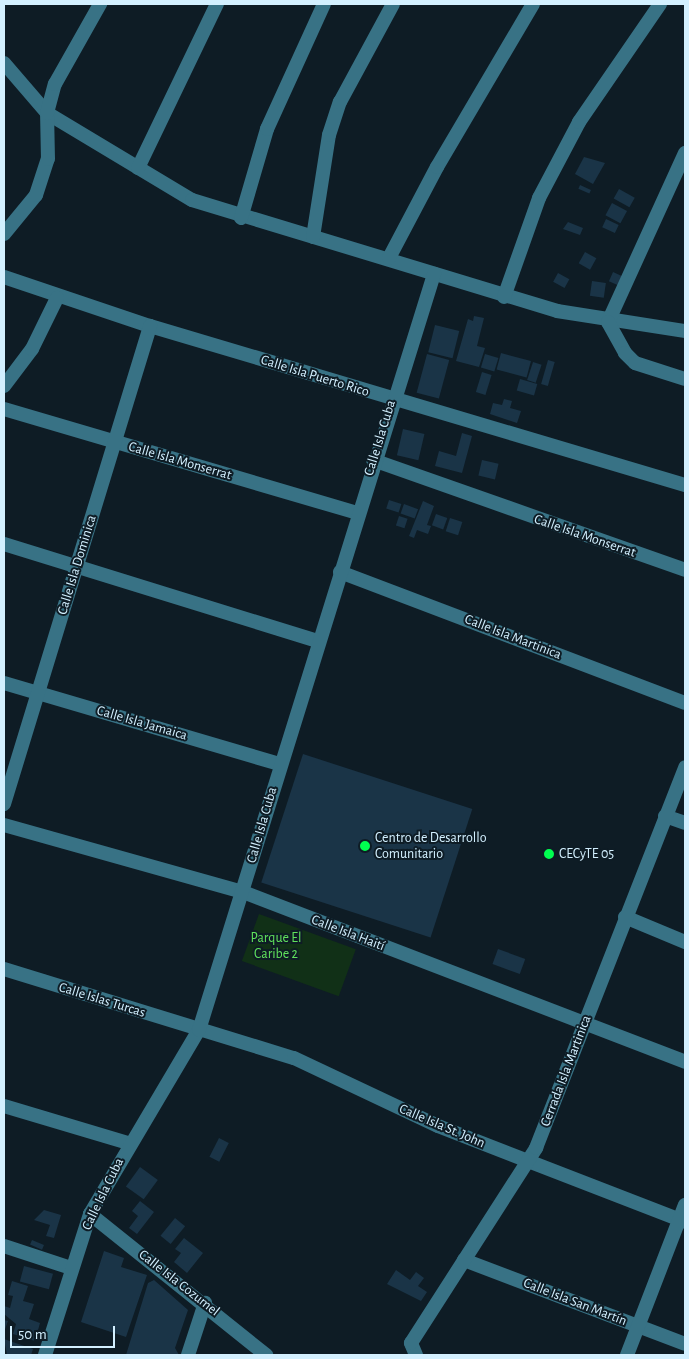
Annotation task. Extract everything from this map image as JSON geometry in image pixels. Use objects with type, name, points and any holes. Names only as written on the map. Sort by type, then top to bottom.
[{"type":"street","points":[[4,234],[36,194],[43,177],[47,112],[55,84],[100,4]]},
{"type":"street","points":[[138,168],[217,4]]},
{"type":"street","points":[[241,218],[267,129],[324,4]]},
{"type":"street","points":[[314,237],[334,118],[393,4]]},
{"type":"street","points":[[390,258],[437,167],[533,4]]},
{"type":"street","points":[[504,297],[539,198],[578,122],[660,4]]},
{"type":"street","points":[[4,63],[47,112],[138,168],[172,192],[241,218],[390,258],[504,297],[608,322],[685,331]]},
{"type":"street","points":[[608,322],[685,153]]},
{"type":"street","name":"Calle Isla Cuba","points":[[44,1355],[90,1214],[128,1143],[199,1030],[243,892],[373,460],[434,274]]},
{"type":"street","name":"Calle Isla Puerto Rico","points":[[4,277],[57,298],[392,400],[685,485]]},
{"type":"street","points":[[4,386],[32,349],[57,298]]},
{"type":"street","points":[[608,322],[625,353],[636,363],[685,379]]},
{"type":"street","name":"Calle Isla Dominica","points":[[4,804],[150,326]]},
{"type":"street","name":"Calle Isla Monserrat","points":[[4,409],[357,513]]},
{"type":"street","name":"Calle Isla Monserrat","points":[[373,460],[685,570]]},
{"type":"street","points":[[4,544],[318,641]]},
{"type":"street","name":"Calle Isla Martinica","points":[[340,572],[685,703]]},
{"type":"street","name":"Calle Isla Jamaica","points":[[4,683],[280,764]]},
{"type":"street","name":"Cerrada Isla Martinica","points":[[415,1354],[411,1343],[529,1163],[685,767]]},
{"type":"street","points":[[665,816],[685,823]]},
{"type":"street","name":"Calle Isla Haití","points":[[4,825],[243,892],[586,1021],[685,1062]]},
{"type":"street","points":[[625,917],[685,942]]},
{"type":"street","name":"Calle Islas Turcas","points":[[4,969],[199,1030]]},
{"type":"street","name":"Calle Isla St. John","points":[[199,1030],[294,1058],[529,1163],[682,1221]]},
{"type":"street","points":[[4,1106],[128,1143]]},
{"type":"street","points":[[627,1355],[682,1221],[685,1206]]},
{"type":"street","name":"Calle Isla Cozumel","points":[[90,1214],[205,1303],[266,1355]]},
{"type":"street","points":[[4,1246],[71,1268]]},
{"type":"street","name":"Calle Isla San Martín","points":[[464,1260],[685,1344]]},
{"type":"street","points":[[188,1355],[205,1303]]},
{"type":"green space","name":"Parque El Caribe 2","points":[[259,914],[356,949],[339,996],[242,961]]},
{"type":"building","points":[[584,157],[605,163],[593,184],[575,174]]},
{"type":"building","points":[[580,185],[591,190],[589,194],[578,189]]},
{"type":"building","points":[[619,189],[635,198],[629,207],[614,199]]},
{"type":"building","points":[[612,203],[627,211],[620,223],[605,215]]},
{"type":"building","points":[[606,219],[619,225],[615,233],[602,227]]},
{"type":"building","points":[[568,222],[583,228],[580,235],[563,229]]},
{"type":"building","points":[[585,252],[596,258],[590,270],[579,263]]},
{"type":"building","points":[[613,272],[624,277],[620,286],[609,281]]},
{"type":"building","points":[[558,273],[569,279],[565,288],[553,282]]},
{"type":"building","points":[[592,281],[606,283],[604,298],[590,296]]},
{"type":"building","points":[[474,316],[484,318],[477,346],[485,348],[479,367],[456,361],[468,319],[473,321]]},
{"type":"building","points":[[435,325],[459,331],[452,358],[428,352]]},
{"type":"building","points":[[501,353],[531,361],[527,377],[497,369]]},
{"type":"building","points":[[427,354],[449,360],[439,399],[417,393]]},
{"type":"building","points":[[485,354],[498,358],[494,371],[481,367]]},
{"type":"building","points":[[548,360],[555,362],[548,386],[541,384]]},
{"type":"building","points":[[533,362],[542,365],[536,383],[527,380]]},
{"type":"building","points":[[482,372],[492,375],[485,395],[476,392]]},
{"type":"building","points":[[520,379],[537,384],[534,395],[517,391]]},
{"type":"building","points":[[504,399],[512,401],[510,408],[521,411],[517,423],[490,414],[493,403],[502,405]]},
{"type":"building","points":[[403,429],[424,434],[418,460],[397,455]]},
{"type":"building","points":[[462,433],[472,436],[462,473],[435,466],[439,451],[456,456]]},
{"type":"building","points":[[482,460],[499,464],[495,479],[478,476]]},
{"type":"building","points":[[389,500],[401,504],[399,513],[386,509]]},
{"type":"building","points":[[423,501],[434,506],[427,525],[431,526],[428,534],[417,530],[414,538],[409,536]]},
{"type":"building","points":[[404,504],[418,509],[415,519],[401,513]]},
{"type":"building","points":[[436,514],[447,518],[443,529],[432,525]]},
{"type":"building","points":[[399,516],[408,519],[404,528],[396,526]]},
{"type":"building","points":[[450,518],[462,522],[458,535],[446,531]]},
{"type":"building","name":"Centro de Desarrollo Comunitario","points":[[303,754],[472,809],[431,937],[261,882]]},
{"type":"building","points":[[498,949],[525,959],[520,974],[493,964]]},
{"type":"building","points":[[219,1138],[229,1143],[219,1162],[209,1157]]},
{"type":"building","points":[[140,1167],[158,1180],[144,1199],[126,1186]]},
{"type":"building","points":[[140,1201],[154,1212],[137,1234],[129,1228],[138,1216],[132,1211]]},
{"type":"building","points":[[44,1210],[61,1215],[54,1238],[46,1236],[50,1225],[34,1220]]},
{"type":"building","points":[[175,1218],[185,1226],[171,1244],[161,1236]]},
{"type":"building","points":[[184,1238],[203,1253],[187,1273],[174,1262],[181,1253],[175,1249]]},
{"type":"building","points":[[32,1240],[44,1245],[42,1250],[30,1245]]},
{"type":"building","points":[[104,1251],[124,1258],[121,1267],[147,1275],[126,1337],[81,1322]]},
{"type":"building","points":[[24,1266],[53,1274],[49,1289],[20,1281]]},
{"type":"building","points":[[396,1270],[410,1280],[416,1272],[424,1278],[418,1286],[427,1292],[421,1301],[387,1284]]},
{"type":"building","points":[[154,1280],[188,1310],[175,1348],[179,1355],[126,1355],[148,1283]]},
{"type":"building","points":[[12,1281],[28,1286],[23,1301],[34,1304],[29,1319],[40,1323],[35,1341],[13,1334],[16,1324],[4,1314],[4,1306],[10,1308],[13,1296],[8,1295]]},
{"type":"building","points":[[4,1320],[8,1321],[4,1332]]},
{"type":"building","points":[[4,1339],[33,1349],[31,1355],[7,1355]]},
{"type":"place","name":"Centro de Desarrollo Comunitario","points":[[365,846]]},
{"type":"place","name":"CECyTE 05","points":[[549,854]]}]
